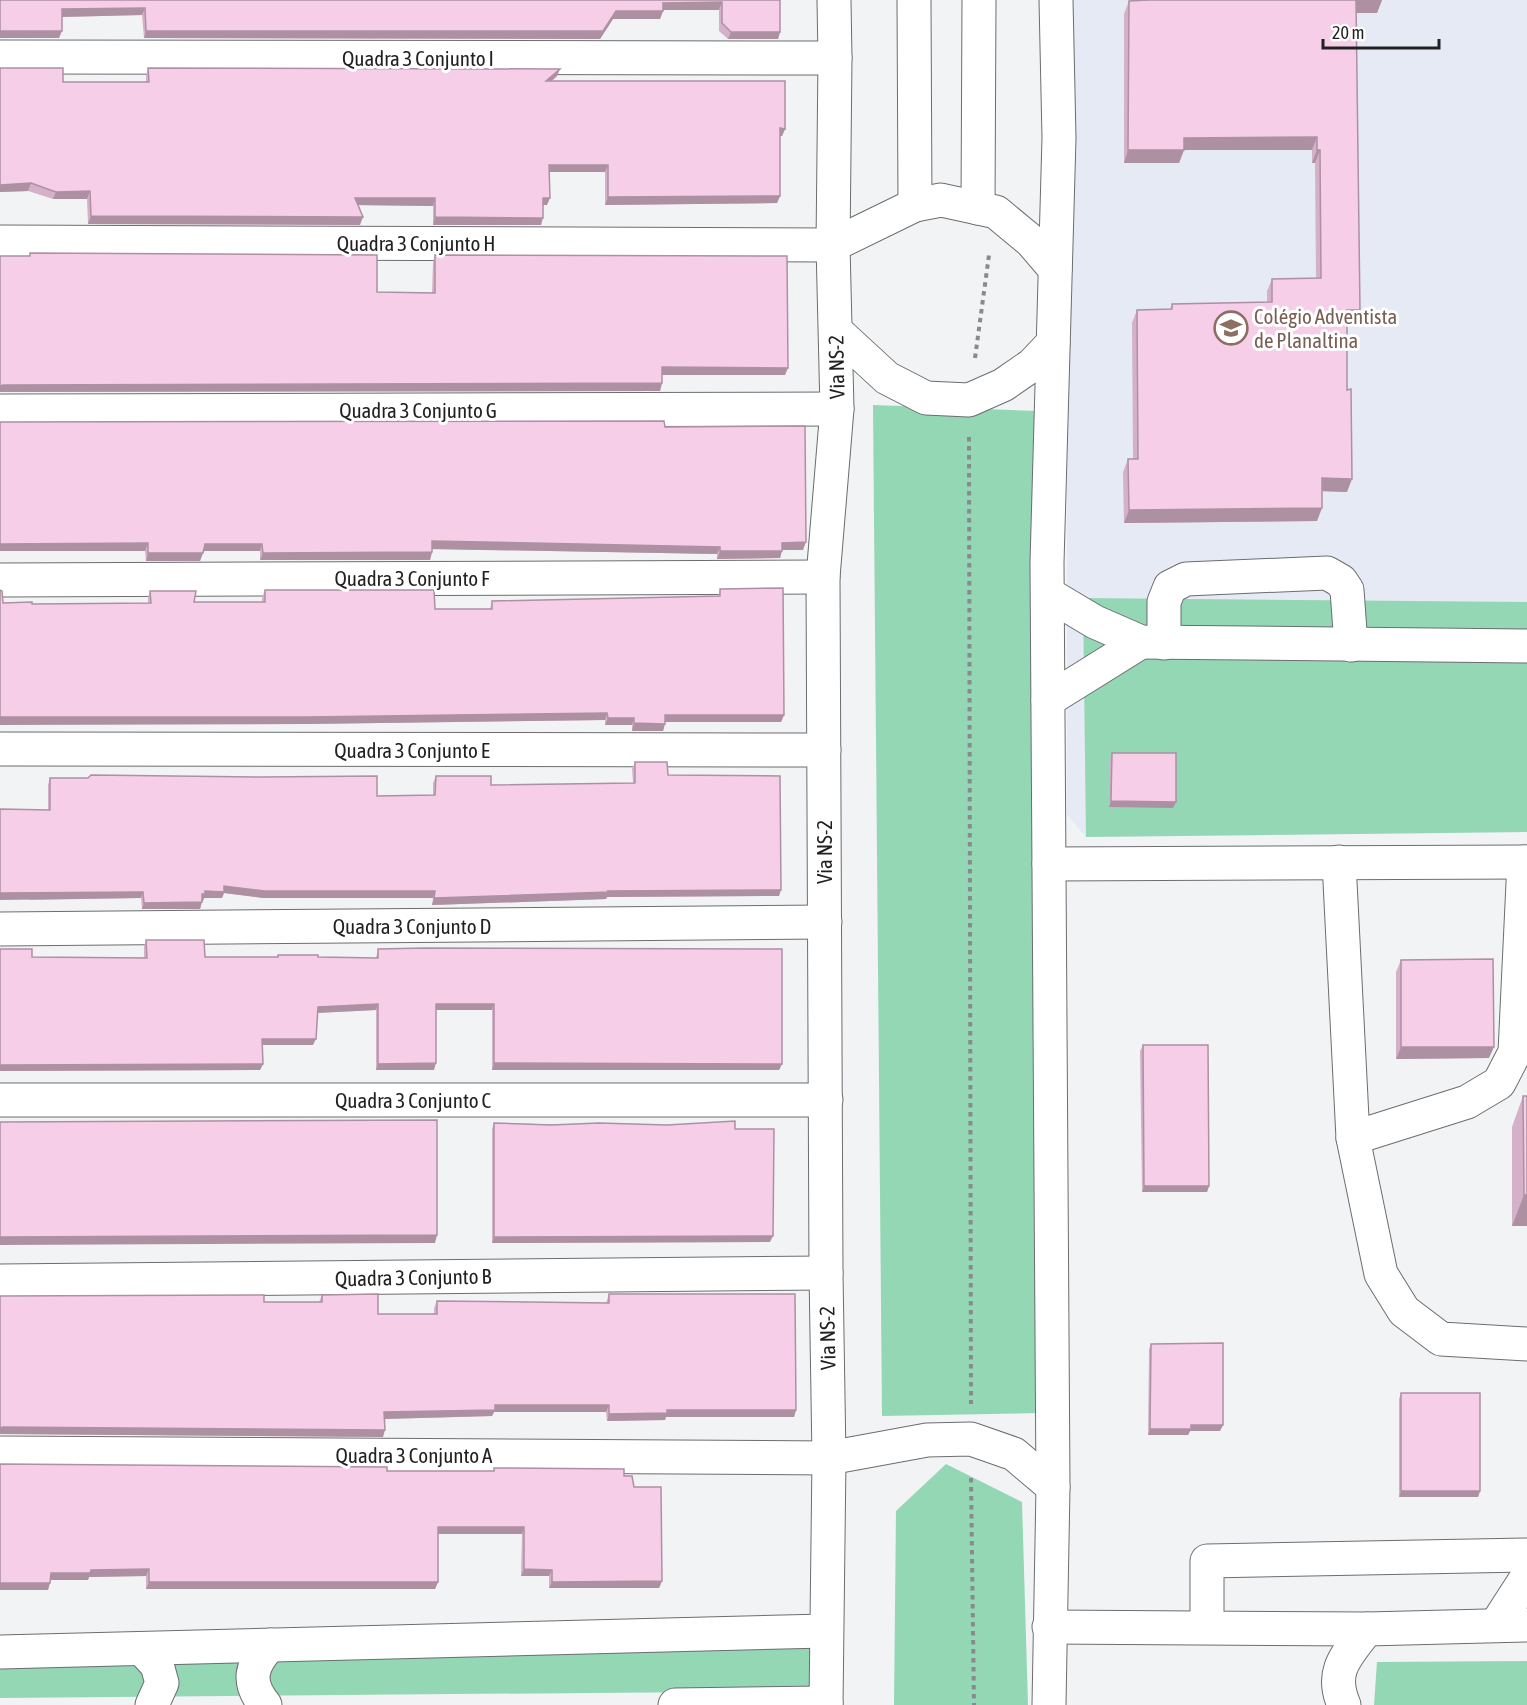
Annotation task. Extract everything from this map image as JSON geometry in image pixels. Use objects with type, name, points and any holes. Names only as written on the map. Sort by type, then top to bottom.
[{"type":"street","name":"Via NS-2","points":[[826,1704],[825,1631],[829,1458],[826,1273],[824,577],[837,409],[833,245],[834,0]]},
{"type":"street","points":[[914,0],[915,205]]},
{"type":"street","points":[[979,0],[987,210]]},
{"type":"street","points":[[1048,1705],[1053,1487],[1048,594],[1059,138],[1056,0]]},
{"type":"street","name":"Quadra 3 Conjunto I","points":[[0,57],[835,58]]},
{"type":"street","points":[[833,245],[915,205],[941,200],[987,210],[1031,241],[1055,269]]},
{"type":"street","name":"Quadra 3 Conjunto H","points":[[0,242],[833,245]]},
{"type":"street","points":[[836,331],[887,378],[926,398],[969,400],[1003,385],[1032,365],[1053,343]]},
{"type":"street","name":"Quadra 3 Conjunto G","points":[[0,411],[837,409]]},
{"type":"street","points":[[1048,700],[1152,643],[1170,586],[1186,579],[1327,573],[1341,581],[1347,590],[1351,645]]},
{"type":"street","name":"Quadra 3 Conjunto F","points":[[0,580],[824,577]]},
{"type":"street","points":[[1048,594],[1095,622],[1152,643],[1527,646]]},
{"type":"street","name":"Quadra 3 Conjunto E","points":[[0,750],[824,750]]},
{"type":"street","points":[[1339,862],[1353,1138],[1380,1274],[1404,1311],[1442,1339],[1527,1344]]},
{"type":"street","points":[[1049,864],[1525,862],[1515,1053],[1499,1083],[1467,1102],[1353,1138]]},
{"type":"street","name":"Quadra 3 Conjunto D","points":[[0,929],[825,922]]},
{"type":"street","name":"Quadra 3 Conjunto C","points":[[0,1100],[826,1100]]},
{"type":"street","name":"Quadra 3 Conjunto B","points":[[0,1281],[826,1273]]},
{"type":"street","points":[[971,1439],[1014,1454],[1053,1487]]},
{"type":"street","name":"Quadra 3 Conjunto A","points":[[0,1453],[829,1458],[927,1440],[971,1439]]},
{"type":"street","points":[[1207,1627],[1207,1561],[1527,1555]]},
{"type":"street","points":[[1049,1627],[1367,1629],[1512,1625],[1527,1577]]},
{"type":"street","points":[[1344,1705],[1339,1695],[1337,1674],[1348,1654],[1367,1629]]},
{"type":"street","points":[[0,1652],[825,1631]]},
{"type":"street","points":[[265,1705],[257,1696],[252,1679],[257,1659],[270,1645]]},
{"type":"street","points":[[142,1649],[157,1665],[162,1683],[152,1705]]},
{"type":"street","points":[[675,1705],[826,1704]]},
{"type":"path","points":[[974,1705],[971,1439],[969,400],[987,210]]},
{"type":"shaded area","points":[[1067,0],[1527,0],[1527,832],[1086,837],[1067,815]]},
{"type":"green space","points":[[873,405],[1039,411],[1039,1413],[882,1416]]},
{"type":"green space","points":[[1083,598],[1527,602],[1527,832],[1086,837]]},
{"type":"green space","points":[[946,1464],[1022,1502],[1028,1705],[894,1705],[896,1511]]},
{"type":"green space","points":[[814,1644],[815,1691],[0,1698],[0,1664]]},
{"type":"green space","points":[[1527,1661],[1527,1705],[1374,1705],[1377,1662]]},
{"type":"building","points":[[0,0],[780,0],[780,32],[731,32],[722,23],[722,2],[663,3],[663,11],[616,11],[603,31],[146,31],[145,8],[62,9],[62,31],[0,31]]},
{"type":"building","points":[[1356,0],[1360,310],[1347,310],[1347,390],[1351,389],[1352,479],[1322,478],[1322,508],[1129,510],[1128,459],[1138,459],[1137,310],[1172,309],[1172,304],[1272,302],[1272,279],[1321,278],[1320,150],[1317,150],[1317,137],[1184,138],[1184,150],[1128,150],[1129,1]]},
{"type":"building","points":[[0,68],[63,68],[63,82],[149,82],[148,68],[560,69],[546,81],[785,81],[785,129],[780,128],[780,196],[608,197],[608,165],[549,165],[550,198],[543,198],[543,218],[435,217],[435,198],[355,198],[363,217],[91,216],[90,191],[56,192],[31,183],[0,185]]},
{"type":"building","points":[[30,253],[377,255],[377,292],[435,293],[435,255],[787,256],[788,368],[662,367],[662,383],[0,386],[0,256],[30,256]]},
{"type":"building","points":[[664,421],[665,427],[805,426],[806,542],[782,543],[782,551],[720,551],[720,547],[432,541],[432,552],[263,553],[262,544],[205,544],[203,553],[148,553],[148,543],[0,544],[0,422]]},
{"type":"building","points":[[783,588],[784,715],[665,715],[665,724],[634,723],[634,718],[608,718],[607,713],[307,717],[0,717],[0,590],[3,603],[32,602],[32,604],[151,603],[150,591],[196,591],[194,602],[265,602],[265,590],[434,590],[435,609],[492,609],[492,601],[720,596],[720,589]]},
{"type":"building","points":[[1112,753],[1176,753],[1176,802],[1111,801]]},
{"type":"building","points":[[635,762],[667,762],[668,775],[780,776],[781,890],[608,891],[434,898],[435,891],[265,891],[224,886],[224,892],[205,891],[205,894],[202,894],[202,902],[144,903],[143,892],[0,893],[0,809],[50,810],[50,778],[88,778],[91,775],[377,776],[377,796],[435,795],[436,776],[491,776],[491,785],[635,783]]},
{"type":"building","points":[[146,940],[204,940],[205,957],[318,955],[318,957],[378,958],[378,949],[425,948],[782,949],[782,1064],[494,1063],[494,1004],[436,1004],[436,1063],[378,1064],[378,1004],[318,1007],[316,1039],[262,1039],[263,1064],[0,1065],[0,949],[32,949],[32,957],[147,958]]},
{"type":"building","points":[[1493,959],[1494,1047],[1401,1047],[1401,960]]},
{"type":"building","points":[[1143,1045],[1208,1045],[1209,1186],[1144,1186]]},
{"type":"building","points":[[1523,1096],[1527,1096],[1527,1195],[1524,1195]]},
{"type":"building","points":[[437,1120],[437,1235],[0,1237],[0,1122]]},
{"type":"building","points":[[735,1121],[735,1129],[774,1129],[773,1236],[494,1237],[494,1123],[667,1125]]},
{"type":"building","points":[[378,1294],[378,1314],[437,1314],[437,1301],[609,1303],[609,1294],[795,1294],[796,1410],[667,1410],[667,1413],[609,1414],[609,1405],[495,1405],[495,1410],[384,1412],[385,1430],[0,1428],[0,1296],[264,1295],[264,1302],[322,1302],[322,1295]]},
{"type":"building","points":[[1223,1343],[1223,1425],[1191,1425],[1191,1429],[1150,1429],[1151,1344]]},
{"type":"building","points":[[1401,1393],[1480,1393],[1480,1491],[1401,1491]]},
{"type":"building","points":[[0,1464],[387,1467],[387,1471],[494,1471],[494,1468],[624,1469],[624,1476],[632,1476],[634,1487],[661,1487],[662,1581],[552,1582],[552,1570],[524,1569],[524,1527],[438,1527],[438,1582],[149,1582],[149,1569],[51,1573],[50,1583],[0,1583]]},
{"type":"place","name":"Colégio Adventista de Planaltina","points":[[1231,328]]}]
